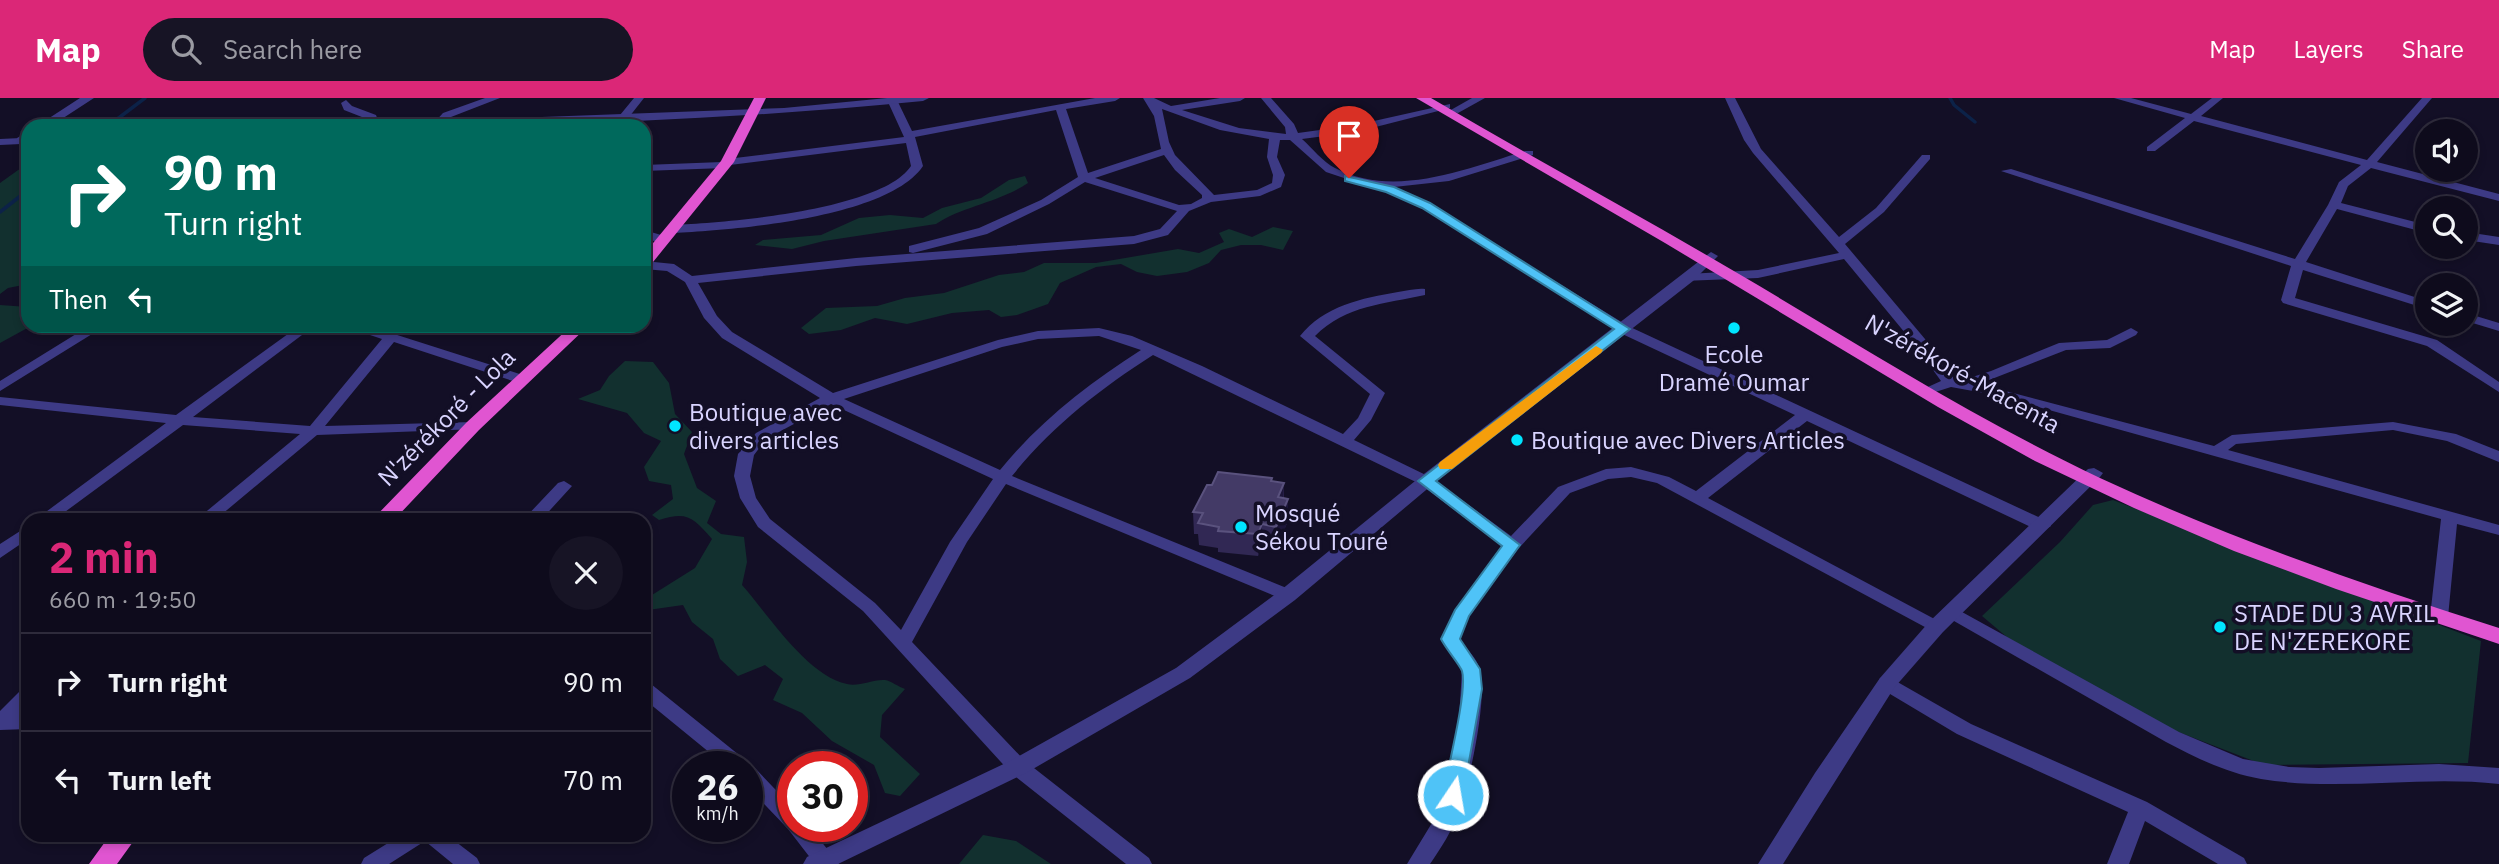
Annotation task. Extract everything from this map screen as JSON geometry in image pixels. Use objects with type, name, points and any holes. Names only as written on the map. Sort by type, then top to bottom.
[{"type":"highway","points":[[651,256],[726,163],[760,98]]},
{"type":"highway","points":[[1422,98],[1443,106],[1736,275],[1943,387],[2090,476],[2152,510],[2236,544],[2439,612],[2499,636]]},
{"type":"highway","name":"N'zérékoré - Lola","points":[[389,513],[473,426],[572,333]]},
{"type":"highway","points":[[2439,612],[2499,626]]},
{"type":"highway","points":[[102,864],[119,842]]},
{"type":"street","points":[[54,119],[88,98]]},
{"type":"street","points":[[443,119],[447,115],[495,98]]},
{"type":"street","points":[[622,119],[639,98]]},
{"type":"street","points":[[859,98],[872,105]]},
{"type":"street","points":[[649,119],[872,105],[923,98]]},
{"type":"street","points":[[651,168],[726,163],[909,137],[1059,106],[1115,98]]},
{"type":"street","points":[[1171,109],[1240,98]]},
{"type":"street","points":[[1266,98],[1290,127],[1294,138],[1330,170],[1426,206],[1623,329],[2043,526]]},
{"type":"street","points":[[1152,101],[1243,132],[1294,138],[1480,98]]},
{"type":"street","points":[[1730,98],[1749,140],[1757,151],[1920,342],[1943,387]]},
{"type":"street","points":[[2119,98],[2499,198]]},
{"type":"street","points":[[2151,149],[2218,98]]},
{"type":"street","points":[[2426,98],[2370,163],[2343,184],[2334,205],[2298,265],[2288,300],[2432,342],[2499,388]]},
{"type":"street","points":[[1152,101],[1166,151],[1208,194],[1208,199]]},
{"type":"street","points":[[651,234],[669,235],[742,227],[813,214],[875,195],[899,184],[911,175],[917,166],[909,137],[893,102]]},
{"type":"street","points":[[346,103],[348,107],[373,119]]},
{"type":"street","points":[[1059,106],[1084,178]]},
{"type":"street","points":[[690,280],[856,262],[1134,240],[1164,232],[1186,208],[1208,199],[1260,192],[1277,185],[1279,175],[1272,156],[1275,137]]},
{"type":"street","points":[[0,142],[21,140]]},
{"type":"street","points":[[856,262],[983,231],[1045,202],[1084,178],[1166,151]]},
{"type":"street","points":[[1378,186],[1450,178],[1525,154]]},
{"type":"street","points":[[1688,278],[1772,272],[1841,249],[1880,210],[1926,157]]},
{"type":"street","points":[[2007,171],[2415,301]]},
{"type":"street","points":[[1084,178],[1186,208]]},
{"type":"street","points":[[2334,205],[2415,226]]},
{"type":"street","points":[[2478,238],[2499,241]]},
{"type":"street","points":[[808,842],[822,862],[1018,766],[1183,673],[1288,595],[1426,481],[1688,278],[1708,258]]},
{"type":"street","points":[[651,265],[670,267],[690,280],[711,318],[727,335],[831,398],[1004,478],[1288,595]]},
{"type":"street","points":[[1344,442],[1364,420],[1378,393],[1307,336],[1327,316],[1353,305],[1420,292]]},
{"type":"street","points":[[2478,321],[2499,327]]},
{"type":"street","points":[[1141,864],[1018,766],[869,607],[764,523],[748,498],[742,476],[746,454],[761,436],[831,398],[998,344],[1038,335],[1099,332],[1151,349],[1197,369],[1426,481],[1512,545]]},
{"type":"street","points":[[1943,387],[1996,374],[2064,346],[2110,344],[2131,332]]},
{"type":"street","points":[[0,387],[87,333]]},
{"type":"street","points":[[53,513],[298,333]]},
{"type":"street","points":[[379,333],[521,379]]},
{"type":"street","points":[[212,513],[313,430],[391,337]]},
{"type":"street","points":[[903,642],[934,584],[1027,447],[1106,379],[1151,349]]},
{"type":"street","points":[[1943,387],[2028,399],[2499,530]]},
{"type":"street","points":[[0,401],[313,430],[473,426]]},
{"type":"street","points":[[1697,498],[1805,415]]},
{"type":"street","points":[[2218,451],[2232,440],[2393,426],[2451,437],[2499,457]]},
{"type":"street","points":[[1418,864],[1436,840],[1449,811],[1472,689],[1471,669],[1457,653],[1450,639],[1461,614],[1512,545],[1564,490],[1606,474],[1631,471],[1647,474],[1697,498],[1936,627]]},
{"type":"street","points":[[1770,864],[1822,779],[1888,683],[1936,627],[2043,526],[2090,476]]},
{"type":"street","points":[[538,513],[564,486]]},
{"type":"street","points":[[2439,612],[2449,517]]},
{"type":"street","points":[[0,537],[21,534]]},
{"type":"street","points":[[0,552],[21,537]]},
{"type":"street","points":[[1953,613],[2164,732],[2206,752],[2258,771],[2300,775],[2464,770],[2499,776]]},
{"type":"street","points":[[1888,683],[1964,729],[2140,808],[2236,864]]},
{"type":"street","points":[[651,695],[720,751]]},
{"type":"street","points":[[21,702],[0,723],[21,722]]},
{"type":"street","points":[[763,787],[777,803]]},
{"type":"street","points":[[2118,864],[2140,808]]},
{"type":"street","points":[[372,864],[407,842]]},
{"type":"street","points":[[441,842],[469,864]]},
{"type":"green space","points":[[21,168],[21,285],[8,288],[0,294],[0,183]]},
{"type":"green space","points":[[1025,176],[1028,183],[1017,190],[936,224],[824,241],[792,249],[755,245],[763,240],[821,235],[859,218],[890,215],[923,218],[942,208],[981,198],[1009,180]]},
{"type":"green space","points":[[1273,227],[1293,231],[1283,250],[1261,245],[1241,245],[1221,250],[1209,263],[1187,272],[1157,276],[1137,272],[1121,264],[1096,267],[1060,283],[1048,304],[1017,315],[1001,317],[989,310],[952,313],[907,324],[875,318],[841,330],[809,334],[801,328],[826,308],[877,306],[905,298],[944,293],[999,275],[1024,272],[1044,263],[1096,263],[1178,249],[1199,253],[1224,242],[1219,233],[1229,229],[1252,237]]},
{"type":"green space","points":[[0,305],[21,306],[21,331],[0,343]]},
{"type":"green space","points":[[625,361],[653,362],[669,383],[675,414],[692,432],[684,454],[697,488],[716,501],[707,523],[721,534],[744,537],[747,562],[742,585],[803,657],[832,679],[852,685],[885,680],[905,689],[882,715],[880,737],[920,774],[900,796],[885,793],[874,765],[868,762],[868,751],[850,751],[832,741],[802,713],[773,700],[783,679],[765,665],[738,676],[720,659],[713,639],[692,622],[683,605],[651,610],[651,596],[695,568],[712,539],[700,525],[689,518],[676,516],[659,520],[652,515],[673,499],[671,485],[649,481],[644,467],[661,441],[644,433],[627,413],[578,399],[600,390],[609,376]]},
{"type":"green space","name":"STADE DU 3 AVRIL DE N'ZEREKORE","points":[[2113,500],[2481,641],[2468,763],[2264,765],[2168,728],[2008,638],[1982,616],[2060,542],[2093,505]]},
{"type":"green space","points":[[983,835],[1016,841],[1051,864],[959,864]]},
{"type":"building","points":[[1218,472],[1272,478],[1271,481],[1284,483],[1278,497],[1288,499],[1276,527],[1262,524],[1258,534],[1218,531],[1219,527],[1198,523],[1203,513],[1193,512],[1207,485],[1212,485]]},
{"type":"waterway","points":[[117,119],[145,98]]},
{"type":"waterway","points":[[1950,98],[1954,105],[1975,122]]},
{"type":"waterway","points":[[0,212],[21,196]]},
{"type":"slow traffic","points":[[1446,465],[1596,350]]},
{"type":"place","name":"Ecole Dramé Oumar","points":[[1734,328]]},
{"type":"place","name":"Boutique avec divers articles","points":[[675,426]]},
{"type":"place","name":"Boutique avec Divers Articles","points":[[1517,440]]},
{"type":"place","name":"Mosqué Sékou Touré","points":[[1241,527]]},
{"type":"place","name":"STADE DU 3 AVRIL DE N'ZEREKORE","points":[[2220,627]]},
{"type":"route","points":[[1349,178],[1390,190],[1426,206],[1623,329],[1426,481],[1512,545],[1461,614],[1450,639],[1457,653],[1471,669],[1472,689],[1453,795]]}]
